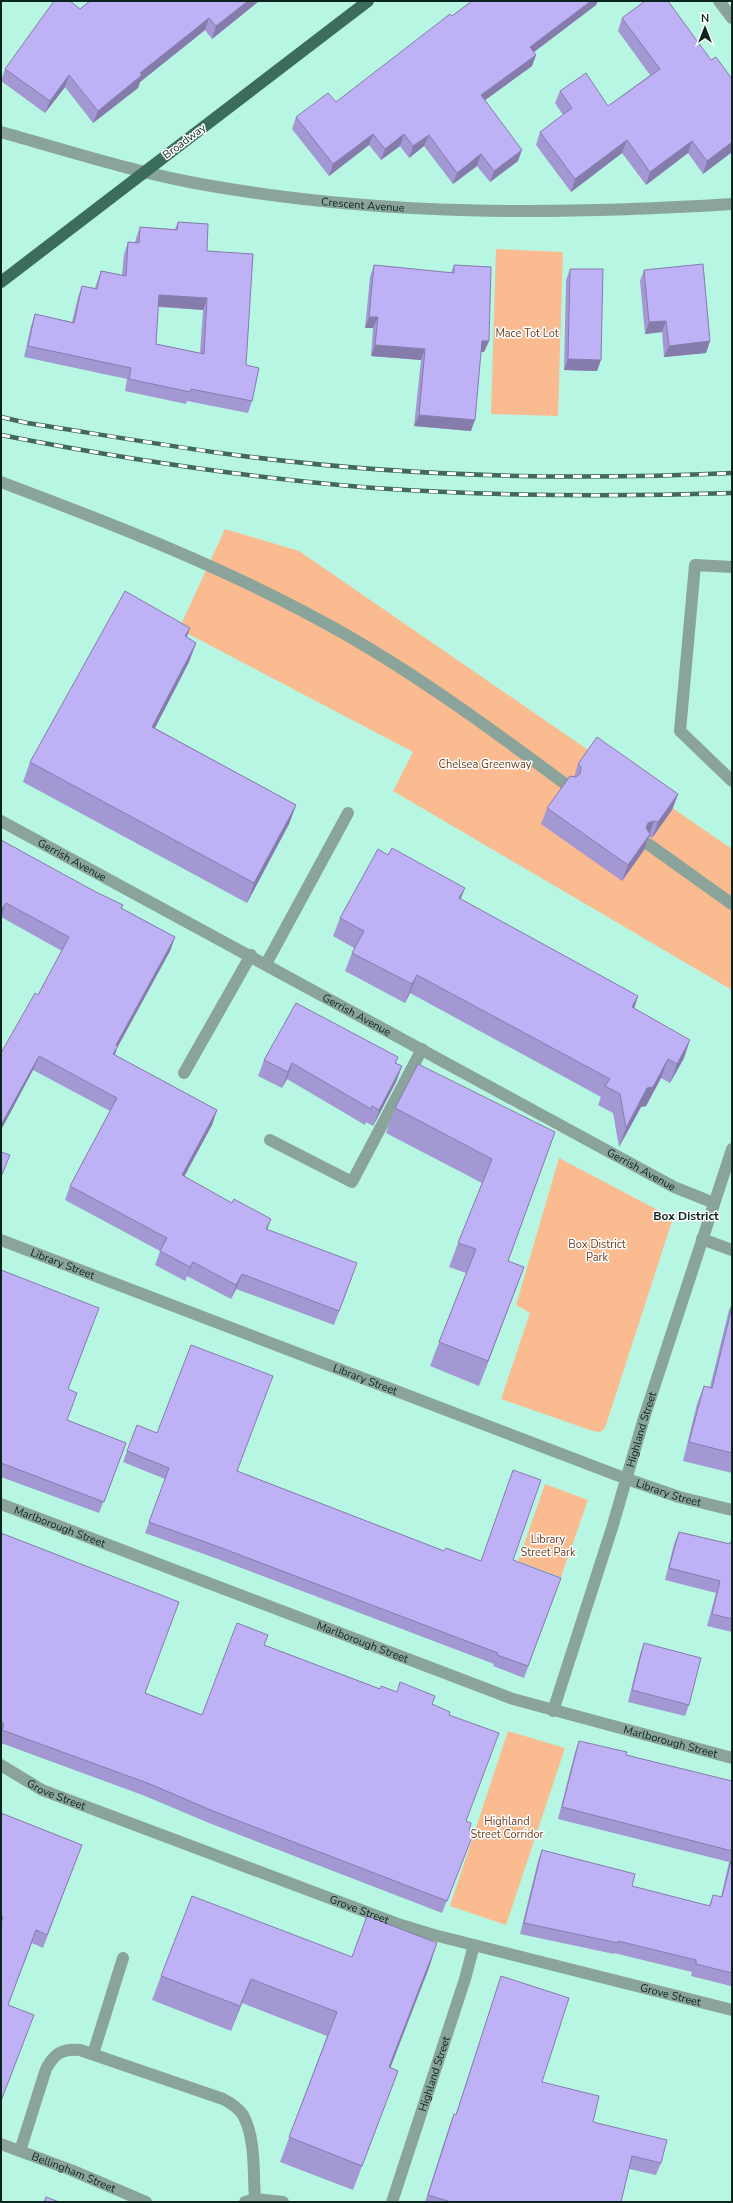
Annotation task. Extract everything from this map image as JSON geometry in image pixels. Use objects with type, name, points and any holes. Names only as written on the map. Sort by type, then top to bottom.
[{"type":"main road","name":"Broadway","points":[[1,282],[143,171],[368,1]]},
{"type":"street","points":[[719,1],[732,18]]},
{"type":"street","name":"Crescent Avenue","points":[[1,132],[143,171],[206,185],[266,194],[423,209],[560,212],[732,204]]},
{"type":"street","points":[[1,482],[174,549],[229,574],[316,618],[386,659],[443,695],[568,786]]},
{"type":"street","points":[[732,567],[694,565],[680,731],[732,781]]},
{"type":"street","points":[[266,964],[348,813]]},
{"type":"street","name":"Gerrish Avenue","points":[[1,821],[251,955],[674,1187],[714,1203]]},
{"type":"street","points":[[648,844],[732,904]]},
{"type":"street","points":[[184,1073],[251,955]]},
{"type":"street","points":[[270,1140],[352,1182],[422,1049]]},
{"type":"street","name":"Highland Street","points":[[553,1711],[627,1479],[644,1418],[732,1149]]},
{"type":"street","name":"Library Street","points":[[1,1240],[627,1479],[679,1497],[732,1510]]},
{"type":"street","points":[[702,1240],[732,1250]]},
{"type":"street","name":"Marlborough Street","points":[[1,1504],[513,1699],[732,1758]]},
{"type":"street","name":"Grove Street","points":[[1,1764],[42,1790],[401,1926],[732,2010]]},
{"type":"street","name":"Highland Street","points":[[392,2202],[465,1979],[474,1945]]},
{"type":"street","points":[[93,2054],[123,1958]]},
{"type":"street","points":[[20,2151],[46,2069],[52,2059],[60,2051],[70,2049],[93,2054],[224,2099],[234,2105],[242,2115],[249,2134],[250,2201],[283,2202]]},
{"type":"street","name":"Bellingham Street","points":[[1,2144],[71,2170],[146,2202]]},
{"type":"green space","name":"Mace Tot Lot","points":[[496,249],[563,252],[558,416],[491,414]]},
{"type":"green space","name":"Chelsea Greenway","points":[[225,529],[299,551],[732,849],[732,990],[393,791],[413,752],[179,629]]},
{"type":"green space","name":"Box District Park","points":[[559,1158],[673,1218],[605,1428],[600,1432],[593,1431],[501,1399],[530,1313],[516,1305]]},
{"type":"green space","name":"Library Street Park","points":[[545,1484],[588,1500],[561,1577],[518,1561]]},
{"type":"green space","name":"Highland Street Corridor","points":[[508,1731],[565,1748],[506,1925],[450,1906]]},
{"type":"building","points":[[54,1],[70,1],[80,9],[90,1],[248,1],[216,26],[209,18],[140,73],[142,75],[98,111],[69,75],[50,101],[5,69]]},
{"type":"building","points":[[472,1],[591,1],[530,47],[536,55],[481,95],[522,150],[494,171],[481,154],[457,173],[429,135],[413,146],[404,134],[385,149],[373,134],[333,164],[296,117],[328,93],[336,102],[450,14],[452,16]]},
{"type":"building","points":[[645,1],[668,1],[711,60],[716,57],[732,79],[732,142],[707,161],[692,141],[650,172],[627,140],[575,179],[540,132],[572,108],[560,91],[586,73],[608,106],[660,69],[622,18]]},
{"type":"building","points":[[178,222],[208,224],[207,251],[253,254],[246,365],[259,368],[252,401],[191,389],[190,392],[129,379],[131,368],[28,346],[35,314],[74,323],[82,286],[97,289],[101,271],[126,276],[128,242],[139,243],[140,227],[177,230]],"holes":[[[159,295],[207,298],[204,354],[156,344]]]},
{"type":"building","points":[[703,264],[710,341],[669,346],[666,321],[649,322],[644,270]]},
{"type":"building","points":[[374,265],[454,273],[454,265],[491,267],[489,341],[482,341],[475,420],[419,415],[425,349],[375,345],[378,317],[369,317]]},
{"type":"building","points":[[570,269],[603,269],[601,360],[568,359]]},
{"type":"building","points":[[125,591],[190,628],[185,636],[196,643],[152,727],[296,805],[254,883],[30,762]]},
{"type":"building","points":[[597,737],[678,794],[658,822],[654,821],[648,823],[646,828],[650,834],[628,865],[547,808],[570,776],[576,777],[580,774],[581,767],[578,764]]},
{"type":"building","points":[[1,840],[94,891],[123,905],[121,908],[175,937],[116,1045],[118,1046],[113,1054],[217,1110],[182,1175],[232,1203],[234,1199],[271,1219],[266,1229],[357,1263],[339,1311],[242,1274],[236,1285],[193,1262],[190,1267],[160,1251],[167,1238],[70,1186],[117,1098],[39,1056],[1,1125],[1,1053],[35,993],[38,995],[69,937],[6,903],[1,909]]},
{"type":"building","points":[[392,848],[465,888],[459,898],[638,996],[632,1007],[690,1040],[677,1064],[668,1059],[653,1087],[647,1088],[626,1128],[620,1094],[605,1086],[610,1079],[417,975],[412,984],[352,953],[364,931],[340,918],[378,849],[388,855]]},
{"type":"building","points":[[296,1003],[398,1057],[395,1063],[402,1066],[379,1110],[372,1106],[371,1109],[292,1063],[288,1072],[264,1060]]},
{"type":"building","points":[[418,1064],[555,1132],[508,1261],[524,1267],[488,1361],[439,1342],[476,1249],[458,1243],[492,1159],[395,1108]]},
{"type":"building","points":[[1,1152],[10,1155],[1,1177]]},
{"type":"building","points":[[1,1270],[99,1308],[68,1389],[77,1393],[67,1420],[126,1443],[104,1502],[1,1463]]},
{"type":"building","points":[[732,1307],[732,1453],[689,1442],[704,1386],[712,1388]]},
{"type":"building","points":[[191,1345],[273,1376],[237,1471],[444,1551],[446,1548],[481,1561],[513,1470],[541,1480],[513,1560],[561,1578],[528,1666],[497,1655],[498,1653],[149,1522],[169,1468],[127,1451],[137,1425],[157,1433]]},
{"type":"building","points":[[679,1532],[730,1544],[730,1542],[732,1542],[732,1619],[712,1614],[720,1581],[669,1568]]},
{"type":"building","points":[[1,1533],[179,1602],[145,1693],[202,1715],[237,1623],[268,1635],[264,1645],[380,1689],[381,1686],[397,1692],[400,1682],[435,1696],[432,1704],[450,1712],[449,1715],[499,1733],[466,1821],[471,1823],[469,1831],[474,1832],[447,1901],[213,1811],[150,1784],[2,1730],[4,1724],[1,1722]]},
{"type":"building","points":[[644,1643],[701,1658],[689,1705],[632,1690]]},
{"type":"building","points":[[579,1741],[627,1752],[626,1755],[732,1781],[732,1851],[562,1807]]},
{"type":"building","points":[[1,1813],[82,1845],[47,1935],[36,1930],[8,2005],[34,2015],[1,2101],[1,1923],[3,1917],[1,1917]]},
{"type":"building","points":[[542,1850],[635,1874],[632,1886],[710,1906],[713,1895],[722,1897],[732,1857],[732,1973],[696,1964],[696,1960],[618,1941],[618,1943],[524,1923]]},
{"type":"building","points":[[192,1896],[352,1957],[367,1916],[437,1943],[389,2067],[398,2071],[362,2166],[289,2137],[337,2012],[251,1979],[240,2006],[161,1976]]},
{"type":"building","points":[[501,1976],[569,1998],[542,2082],[599,2096],[593,2122],[667,2140],[661,2163],[632,2156],[621,2202],[451,2202],[428,2195],[454,2114],[456,2115]]},
{"type":"building","points":[[46,2197],[59,2202],[44,2202]]},
{"type":"railway","points":[[1,417],[27,423],[196,450],[284,461],[411,472],[540,476],[732,473]]},
{"type":"railway","points":[[1,435],[187,467],[280,479],[374,488],[463,493],[553,495],[732,493]]},
{"type":"district","name":"Box District","points":[[686,1216]]}]
